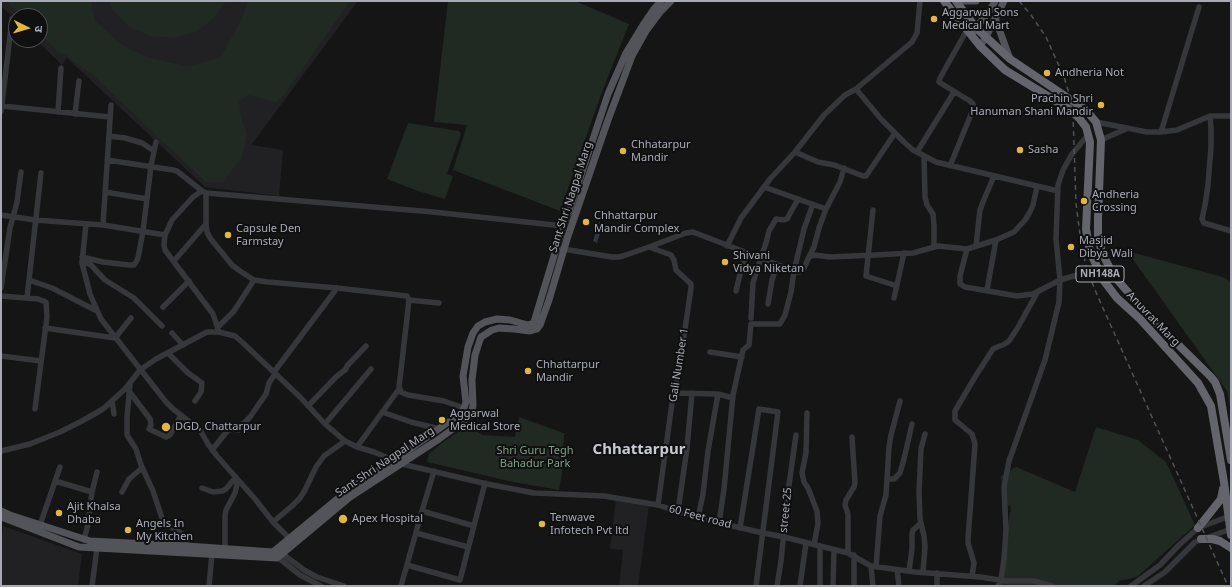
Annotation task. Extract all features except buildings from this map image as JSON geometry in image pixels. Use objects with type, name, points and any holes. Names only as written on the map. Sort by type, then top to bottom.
[{"type":"highway","name":"NH148A","points":[[944,1],[980,46]]},
{"type":"highway","name":"NH148A","points":[[956,1],[976,28]]},
{"type":"highway","name":"Anuvrat Marg","points":[[976,28],[1010,59],[1086,110],[1096,122],[1101,140],[1098,236],[1102,253],[1114,276],[1146,313],[1215,382],[1220,394],[1231,460]]},
{"type":"highway","name":"Anuvrat Marg","points":[[980,46],[1005,70],[1074,113],[1083,122],[1088,135],[1090,148],[1086,229],[1090,252],[1104,281],[1117,298],[1140,319],[1198,383],[1211,406],[1230,516],[1231,531]]},
{"type":"highway","points":[[1198,528],[1220,499],[1223,493],[1224,482]]},
{"type":"highway","points":[[1201,539],[1220,541],[1231,548]]},
{"type":"main road","name":"Sant Shri Nagpal Marg","points":[[277,553],[290,539],[347,491],[440,429],[461,413],[466,402],[463,376],[468,347],[473,333],[478,326],[485,322],[497,319],[510,320],[528,325],[534,322],[561,248],[604,119],[608,94],[626,53],[643,25],[661,1]]},
{"type":"main road","name":"Sant Shri Nagpal Marg","points":[[277,553],[350,497],[402,464],[468,418],[472,412],[473,405],[472,380],[475,355],[481,337],[492,330],[499,328],[530,332],[537,329],[540,325],[549,300],[561,248],[563,226],[604,119],[632,56],[646,31],[671,1]]},
{"type":"main road","points":[[965,1],[976,1]]},
{"type":"main road","points":[[969,32],[976,28],[995,1]]},
{"type":"main road","points":[[980,46],[1004,1]]},
{"type":"main road","points":[[995,18],[1010,59]]},
{"type":"main road","points":[[1,511],[84,540],[277,553]]},
{"type":"main road","points":[[1,517],[79,547],[212,554],[277,553]]},
{"type":"street","points":[[728,246],[741,218],[773,175],[795,152],[824,116],[846,95],[912,42],[917,33],[920,1]]},
{"type":"street","points":[[1161,132],[1199,7]]},
{"type":"street","points":[[950,166],[974,107],[970,101],[942,84],[940,82],[940,78],[969,32]]},
{"type":"street","points":[[8,48],[1,109],[110,117]]},
{"type":"street","points":[[58,112],[61,68]]},
{"type":"street","points":[[76,114],[79,81]]},
{"type":"street","points":[[856,88],[869,105],[895,133],[917,152],[924,156],[936,162],[950,166],[1058,191]]},
{"type":"street","points":[[917,152],[954,92]]},
{"type":"street","points":[[102,225],[112,105]]},
{"type":"street","points":[[1210,116],[1211,146],[1207,190],[1202,219],[1204,223],[1231,231]]},
{"type":"street","points":[[1096,122],[1147,132],[1161,132],[1177,130],[1210,116],[1231,116]]},
{"type":"street","points":[[1101,140],[1128,128]]},
{"type":"street","points":[[795,152],[818,162],[844,168],[859,176],[866,176],[895,133]]},
{"type":"street","points":[[999,582],[1006,530],[1004,487],[1008,461],[1045,360],[1059,302],[1060,280],[1056,239],[1058,191],[1060,180],[1067,162],[1088,135]]},
{"type":"street","points":[[109,136],[125,138],[138,142],[154,151]]},
{"type":"street","points":[[82,259],[128,265],[134,265],[136,262],[143,231],[151,166],[156,142]]},
{"type":"street","points":[[924,156],[925,197],[927,205],[932,211],[934,218],[934,246]]},
{"type":"street","points":[[107,160],[177,171],[204,192],[207,232],[210,238],[228,260],[240,271],[254,280],[407,296],[409,300],[400,389],[357,447]]},
{"type":"street","points":[[561,248],[612,257],[623,256],[690,232],[799,272],[802,270],[814,247],[817,233],[826,209],[840,182],[844,168]]},
{"type":"street","points":[[1,288],[8,239],[17,202],[21,172]]},
{"type":"street","points":[[27,298],[41,173]]},
{"type":"street","points":[[976,246],[980,210],[994,176]]},
{"type":"street","points":[[764,187],[826,209]]},
{"type":"street","points":[[809,257],[817,255],[830,257],[913,253],[934,246],[948,246],[967,249],[996,240],[1014,232],[1030,212],[1036,187]]},
{"type":"street","points":[[105,192],[147,199]]},
{"type":"street","points":[[219,329],[213,314],[165,250],[164,245],[164,235],[167,228],[179,212],[193,197],[204,192],[433,212],[563,226]]},
{"type":"street","points":[[751,318],[753,283],[760,257],[766,246],[767,236],[776,219],[787,219],[798,199]]},
{"type":"street","points":[[719,523],[724,489],[733,395],[743,350],[750,346],[751,324],[780,324],[785,315],[804,228],[813,204]]},
{"type":"street","points":[[873,210],[866,276],[897,286]]},
{"type":"street","points":[[1,215],[35,220],[102,225],[164,235]]},
{"type":"street","points":[[86,224],[82,259],[88,288],[101,319],[166,402],[200,430],[212,450],[273,522],[290,539]]},
{"type":"street","points":[[174,261],[206,224]]},
{"type":"street","points":[[987,290],[996,240]]},
{"type":"street","name":"Gali Number 1","points":[[649,247],[671,255],[677,272],[691,284],[658,505]]},
{"type":"street","points":[[967,249],[960,276],[960,284],[1017,296],[1037,293],[1060,280],[1098,269]]},
{"type":"street","points":[[736,291],[747,253]]},
{"type":"street","points":[[894,298],[904,253]]},
{"type":"street","points":[[82,259],[91,264],[105,280],[134,298],[162,326]]},
{"type":"street","points":[[768,304],[772,280],[777,264]]},
{"type":"street","points":[[29,280],[52,288],[98,311]]},
{"type":"street","points":[[1,452],[30,444],[60,432],[103,409],[125,389],[140,370],[160,356],[207,332],[219,329],[234,311],[254,280]]},
{"type":"street","points":[[163,306],[189,281]]},
{"type":"street","points":[[212,450],[228,430],[239,430],[250,417],[266,394],[274,373],[337,288]]},
{"type":"street","points":[[972,576],[974,563],[968,538],[975,444],[972,434],[955,420],[955,411],[989,354],[997,346],[1009,341],[1017,330],[1037,293]]},
{"type":"street","points":[[1,296],[38,299],[46,302],[47,317],[36,409]]},
{"type":"street","points":[[409,300],[439,303]]},
{"type":"street","points":[[115,338],[131,318]]},
{"type":"street","points":[[45,328],[115,338]]},
{"type":"street","name":"60 Feet road","points":[[219,329],[234,336],[242,342],[325,424],[345,441],[402,464],[534,493],[604,496],[658,505],[698,518],[784,537],[851,554],[874,566],[897,570],[972,576],[999,582],[1034,581],[1052,586]]},
{"type":"street","points":[[172,333],[182,345]]},
{"type":"street","points":[[308,406],[336,376],[346,369],[347,366],[366,346]]},
{"type":"street","points":[[710,352],[742,357]]},
{"type":"street","points":[[168,353],[188,373],[202,383],[201,392],[195,401]]},
{"type":"street","points":[[1,356],[41,361]]},
{"type":"street","points":[[325,424],[371,369]]},
{"type":"street","points":[[130,382],[126,432],[128,439],[136,449],[162,518],[166,524],[184,535],[187,546]]},
{"type":"street","points":[[400,389],[403,394],[444,401],[464,408]]},
{"type":"street","points":[[129,391],[150,419],[151,425],[149,429],[166,437],[170,435],[181,415]]},
{"type":"street","points":[[674,393],[718,394],[733,398]]},
{"type":"street","points":[[678,511],[687,448],[692,393]]},
{"type":"street","points":[[698,518],[718,394]]},
{"type":"street","points":[[112,401],[114,414]]},
{"type":"street","points":[[873,586],[881,509],[886,495],[888,447],[900,401]]},
{"type":"street","points":[[740,528],[759,409],[778,412],[756,586]]},
{"type":"street","points":[[382,412],[411,422],[440,429]]},
{"type":"street","points":[[807,413],[806,453],[802,473],[804,482],[817,511],[818,523],[814,545]]},
{"type":"street","points":[[887,479],[894,479],[900,472],[912,424]]},
{"type":"street","points":[[923,572],[925,540],[919,511],[919,470],[921,449],[925,434]]},
{"type":"street","name":"street 25","points":[[777,586],[796,435]]},
{"type":"street","points":[[852,437],[855,483],[845,505],[848,514],[854,586]]},
{"type":"street","points":[[273,522],[300,498],[316,467],[324,456],[345,441]]},
{"type":"street","points":[[40,525],[60,467]]},
{"type":"street","points":[[122,492],[129,479],[142,468]]},
{"type":"street","points":[[400,586],[434,471]]},
{"type":"street","points":[[84,540],[97,472]]},
{"type":"street","points":[[202,488],[213,492],[222,491],[237,479]]},
{"type":"street","points":[[225,549],[226,510],[235,492],[237,479]]},
{"type":"street","points":[[55,481],[92,492]]},
{"type":"street","points":[[407,565],[460,580],[485,483]]},
{"type":"street","points":[[422,511],[474,526]]},
{"type":"street","points":[[1131,586],[1160,565],[1178,545],[1198,528],[1230,516]]},
{"type":"street","points":[[908,571],[912,549],[913,530],[921,523]]},
{"type":"street","points":[[1144,586],[1165,572],[1195,542],[1231,531]]},
{"type":"street","points":[[416,533],[468,547]]},
{"type":"street","points":[[800,586],[806,543]]},
{"type":"street","points":[[820,546],[820,586]]},
{"type":"street","points":[[92,586],[97,548]]},
{"type":"street","points":[[833,586],[834,550]]},
{"type":"street","points":[[277,553],[300,575],[321,586]]},
{"type":"street","points":[[277,553],[317,578],[344,586]]},
{"type":"street","points":[[209,586],[212,554]]},
{"type":"street","points":[[897,570],[899,586]]},
{"type":"street","points":[[937,573],[937,586]]},
{"type":"shaded area","points":[[1,1],[358,1],[251,145],[283,150],[279,196],[205,187],[67,58],[62,65],[44,48],[48,48],[48,8],[8,8],[8,13],[1,6]]},
{"type":"shaded area","points":[[599,222],[603,224],[597,243],[593,241]]},
{"type":"shaded area","points":[[616,499],[649,505],[638,586],[619,586],[623,550],[610,549]]},
{"type":"shaded area","points":[[3,526],[82,554],[78,586],[1,586],[1,549]]},
{"type":"green space","points":[[6,1],[91,1],[95,21],[120,44],[149,58],[188,66],[220,58],[242,19],[248,1],[350,1],[284,95],[276,102],[248,95],[239,101],[241,118],[247,134],[242,157],[223,182],[206,182],[94,76],[67,56],[58,52],[48,42],[48,8],[13,8]]},
{"type":"green space","points":[[109,1],[226,1],[213,19],[195,32],[173,38],[150,36],[130,27],[113,11]]},
{"type":"green space","points":[[448,1],[575,1],[629,24],[602,92],[560,211],[453,170],[467,125],[434,122]]},
{"type":"green space","points":[[408,123],[459,131],[461,134],[447,174],[453,176],[445,199],[418,191],[387,179]]},
{"type":"green space","points":[[1127,251],[1223,277],[1231,282],[1231,412],[1227,391]]},
{"type":"green space","name":"Shri Guru Tegh Bahadur Park","points":[[519,417],[566,434],[564,435],[562,473],[559,490],[513,482],[427,462],[429,454],[468,425],[482,435],[515,437]]},
{"type":"green space","points":[[1096,427],[1138,440],[1166,462],[1195,525],[1137,577],[1119,581],[1114,586],[998,586],[1011,507],[1004,503],[1001,476],[1016,467],[1075,492]]},
{"type":"railway","points":[[1019,1],[1031,15],[1046,37],[1064,77],[1068,90],[1073,115],[1076,203],[1081,243],[1087,270],[1228,586]]},
{"type":"place","name":"Aggarwal Sons Medical Mart","points":[[934,19]]},
{"type":"place","name":"Andheria Not","points":[[1047,73]]},
{"type":"place","name":"Prachin Shri Hanuman Shani Mandir","points":[[1101,105]]},
{"type":"place","name":"Sasha","points":[[1020,150]]},
{"type":"place","name":"Chhatarpur Mandir","points":[[623,151]]},
{"type":"place","name":"Andheria Crossing","points":[[1084,201]]},
{"type":"place","name":"Chhattarpur Mandir Complex","points":[[586,222]]},
{"type":"place","name":"Capsule Den Farmstay","points":[[228,235]]},
{"type":"place","name":"Masjid Dibya Wali","points":[[1071,247]]},
{"type":"place","name":"Shivani Vidya Niketan","points":[[725,262]]},
{"type":"place","name":"Chhattarpur Mandir","points":[[528,371]]},
{"type":"place","name":"Aggarwal Medical Store","points":[[442,420]]},
{"type":"place","name":"DGD, Chattarpur","points":[[166,427]]},
{"type":"place","name":"Ajit Khalsa Dhaba","points":[[59,513]]},
{"type":"place","name":"Apex Hospital","points":[[343,519]]},
{"type":"place","name":"Tenwave Infotech Pvt ltd","points":[[542,524]]},
{"type":"place","name":"Angels In My Kitchen","points":[[128,530]]},
{"type":"district","name":"Chhattarpur","points":[[639,450]]}]
